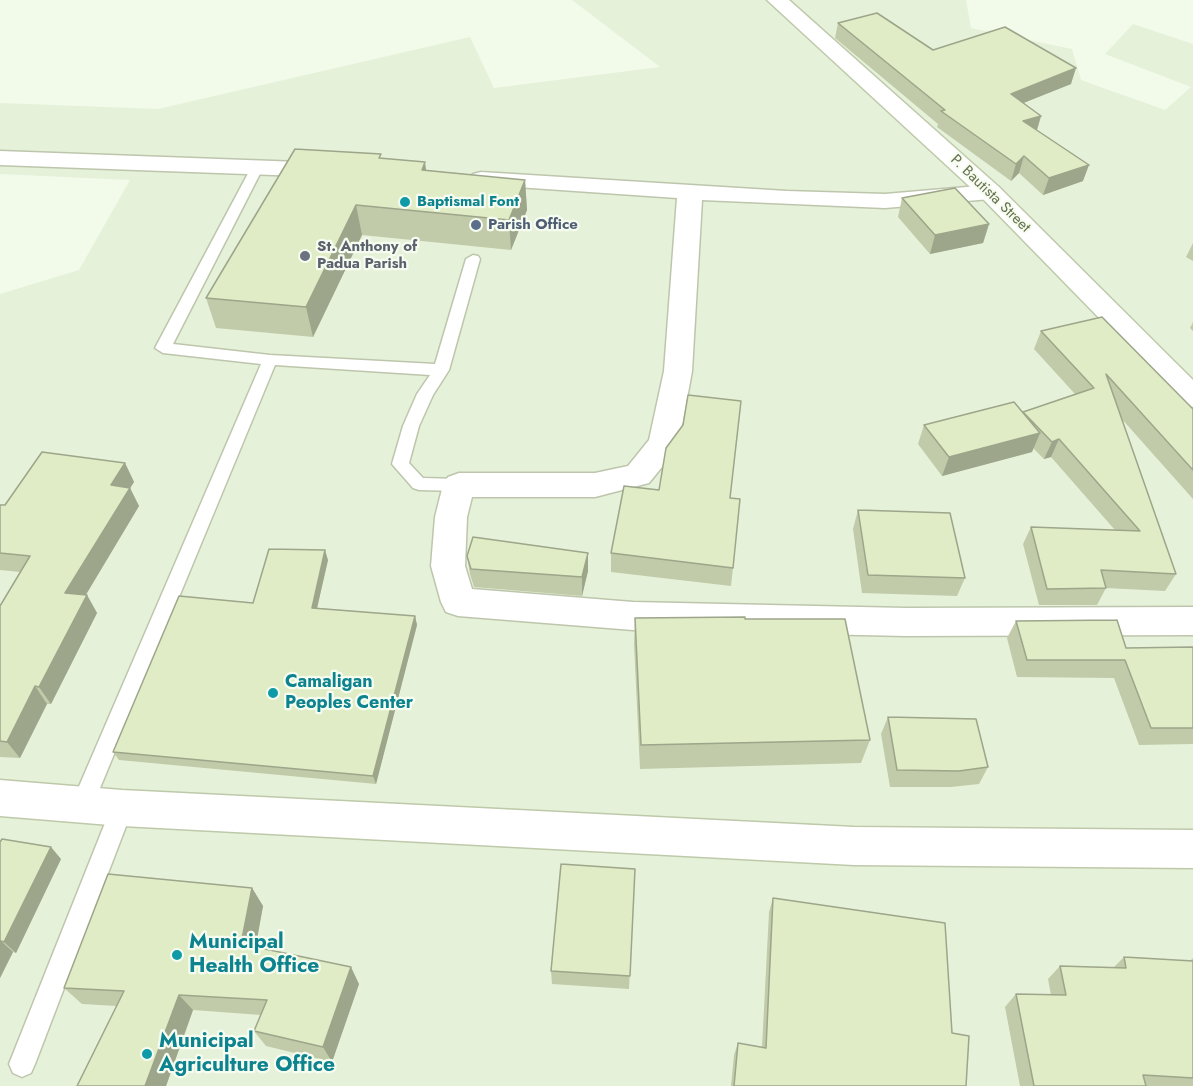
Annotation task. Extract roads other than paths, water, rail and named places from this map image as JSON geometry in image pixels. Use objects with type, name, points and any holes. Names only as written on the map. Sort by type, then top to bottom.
[{"type":"street","name":"P. Bautista Street","points":[[777,0],[990,192],[1193,398]]},
{"type":"street","points":[[0,158],[351,171]]},
{"type":"street","points":[[456,178],[787,198],[885,201],[990,192]]},
{"type":"street","points":[[690,192],[678,371],[664,443],[638,475],[595,485],[459,485],[451,517],[448,566],[458,602],[633,616],[906,622],[1193,621]]},
{"type":"street","points":[[0,798],[122,808],[854,846],[1193,849]]},
{"type":"lane","points":[[258,166],[164,348],[270,360],[441,370]]},
{"type":"lane","points":[[459,485],[419,484],[400,464],[411,426],[425,394],[441,370],[473,259]]},
{"type":"lane","points":[[82,805],[270,360]]},
{"type":"lane","points":[[22,1064],[122,808]]},
{"type":"place","name":"Baptismal Font","points":[[405,202]]},
{"type":"place","name":"Parish Office","points":[[476,225]]},
{"type":"place","name":"St. Anthony of Padua Parish","points":[[305,256]]},
{"type":"place","name":"Camaligan Peoples Center","points":[[273,693]]},
{"type":"place","name":"Municipal Health Office","points":[[177,955]]},
{"type":"place","name":"Municipal Agriculture Office","points":[[147,1054]]}]
